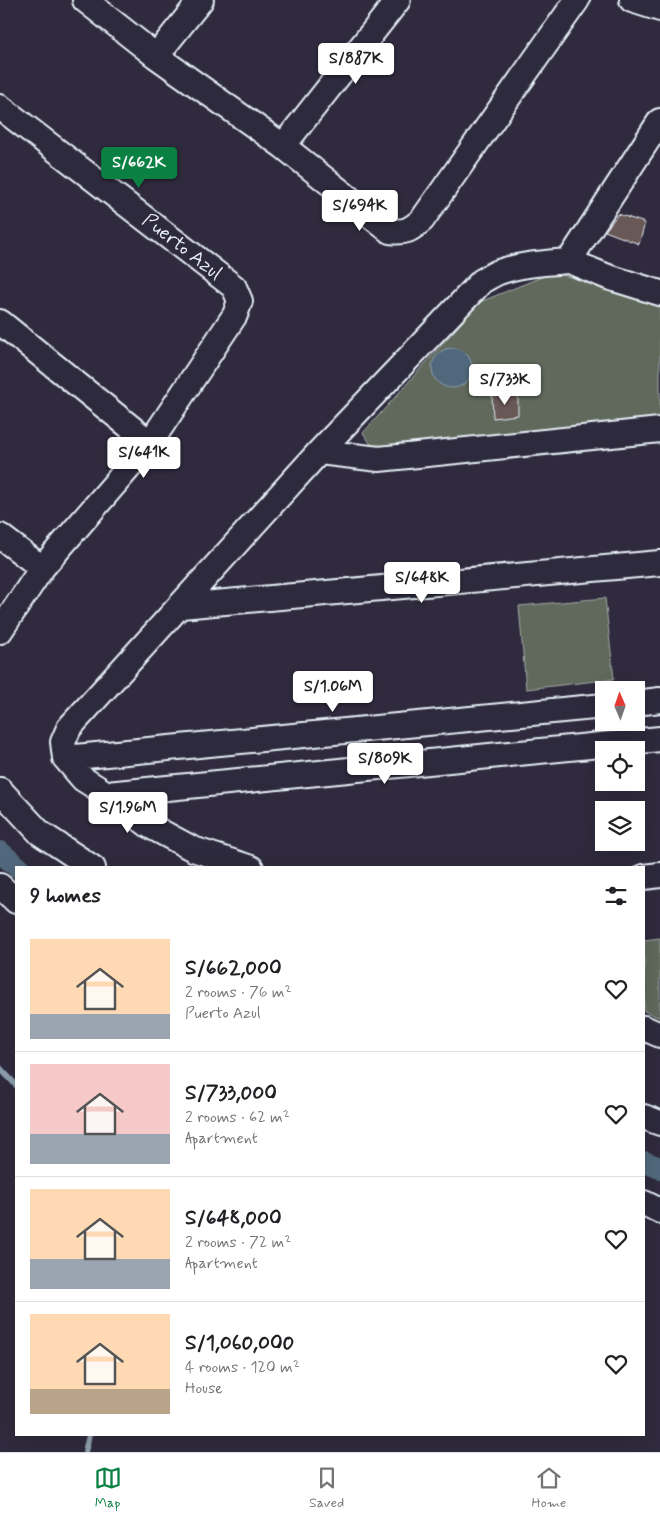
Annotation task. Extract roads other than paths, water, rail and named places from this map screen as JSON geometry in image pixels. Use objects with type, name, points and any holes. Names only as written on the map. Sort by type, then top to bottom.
[{"type":"street","points":[[85,0],[156,56],[283,146],[390,231],[402,233],[422,220],[577,0]]},
{"type":"street","points":[[156,56],[200,0]]},
{"type":"street","points":[[283,146],[398,0]]},
{"type":"street","points":[[632,0],[660,9]]},
{"type":"street","name":"Puerto Azul","points":[[0,107],[234,287],[240,301],[235,315],[150,442]]},
{"type":"street","points":[[569,261],[653,143],[660,121]]},
{"type":"street","points":[[245,866],[192,849],[150,826],[83,779],[65,758],[63,742],[69,728],[319,452],[482,281],[498,272],[514,268],[569,261],[608,277],[660,293]]},
{"type":"street","points":[[0,322],[150,442],[42,568],[0,631]]},
{"type":"street","points":[[319,452],[379,459],[660,430]]},
{"type":"street","points":[[0,536],[42,568]]},
{"type":"street","points":[[181,606],[660,563]]},
{"type":"street","points":[[645,702],[660,700]]},
{"type":"street","points":[[65,758],[595,707]]},
{"type":"street","points":[[106,794],[660,739]]},
{"type":"street","points":[[0,790],[40,833],[90,866]]},
{"type":"street","points":[[645,877],[660,875]]},
{"type":"street","points":[[0,886],[15,900]]},
{"type":"street","points":[[645,1028],[660,1035]]},
{"type":"street","points":[[645,1117],[660,1123]]},
{"type":"street","points":[[645,1204],[660,1211]]},
{"type":"water","points":[[456,348],[463,351],[469,357],[472,368],[471,376],[463,385],[456,388],[448,388],[441,385],[433,376],[432,364],[435,357],[444,349]]},
{"type":"waterway","points":[[0,852],[17,866]]},
{"type":"waterway","points":[[0,1068],[15,1084]]},
{"type":"waterway","points":[[645,1162],[660,1168]]},
{"type":"waterway","points":[[85,1452],[89,1436]]}]
